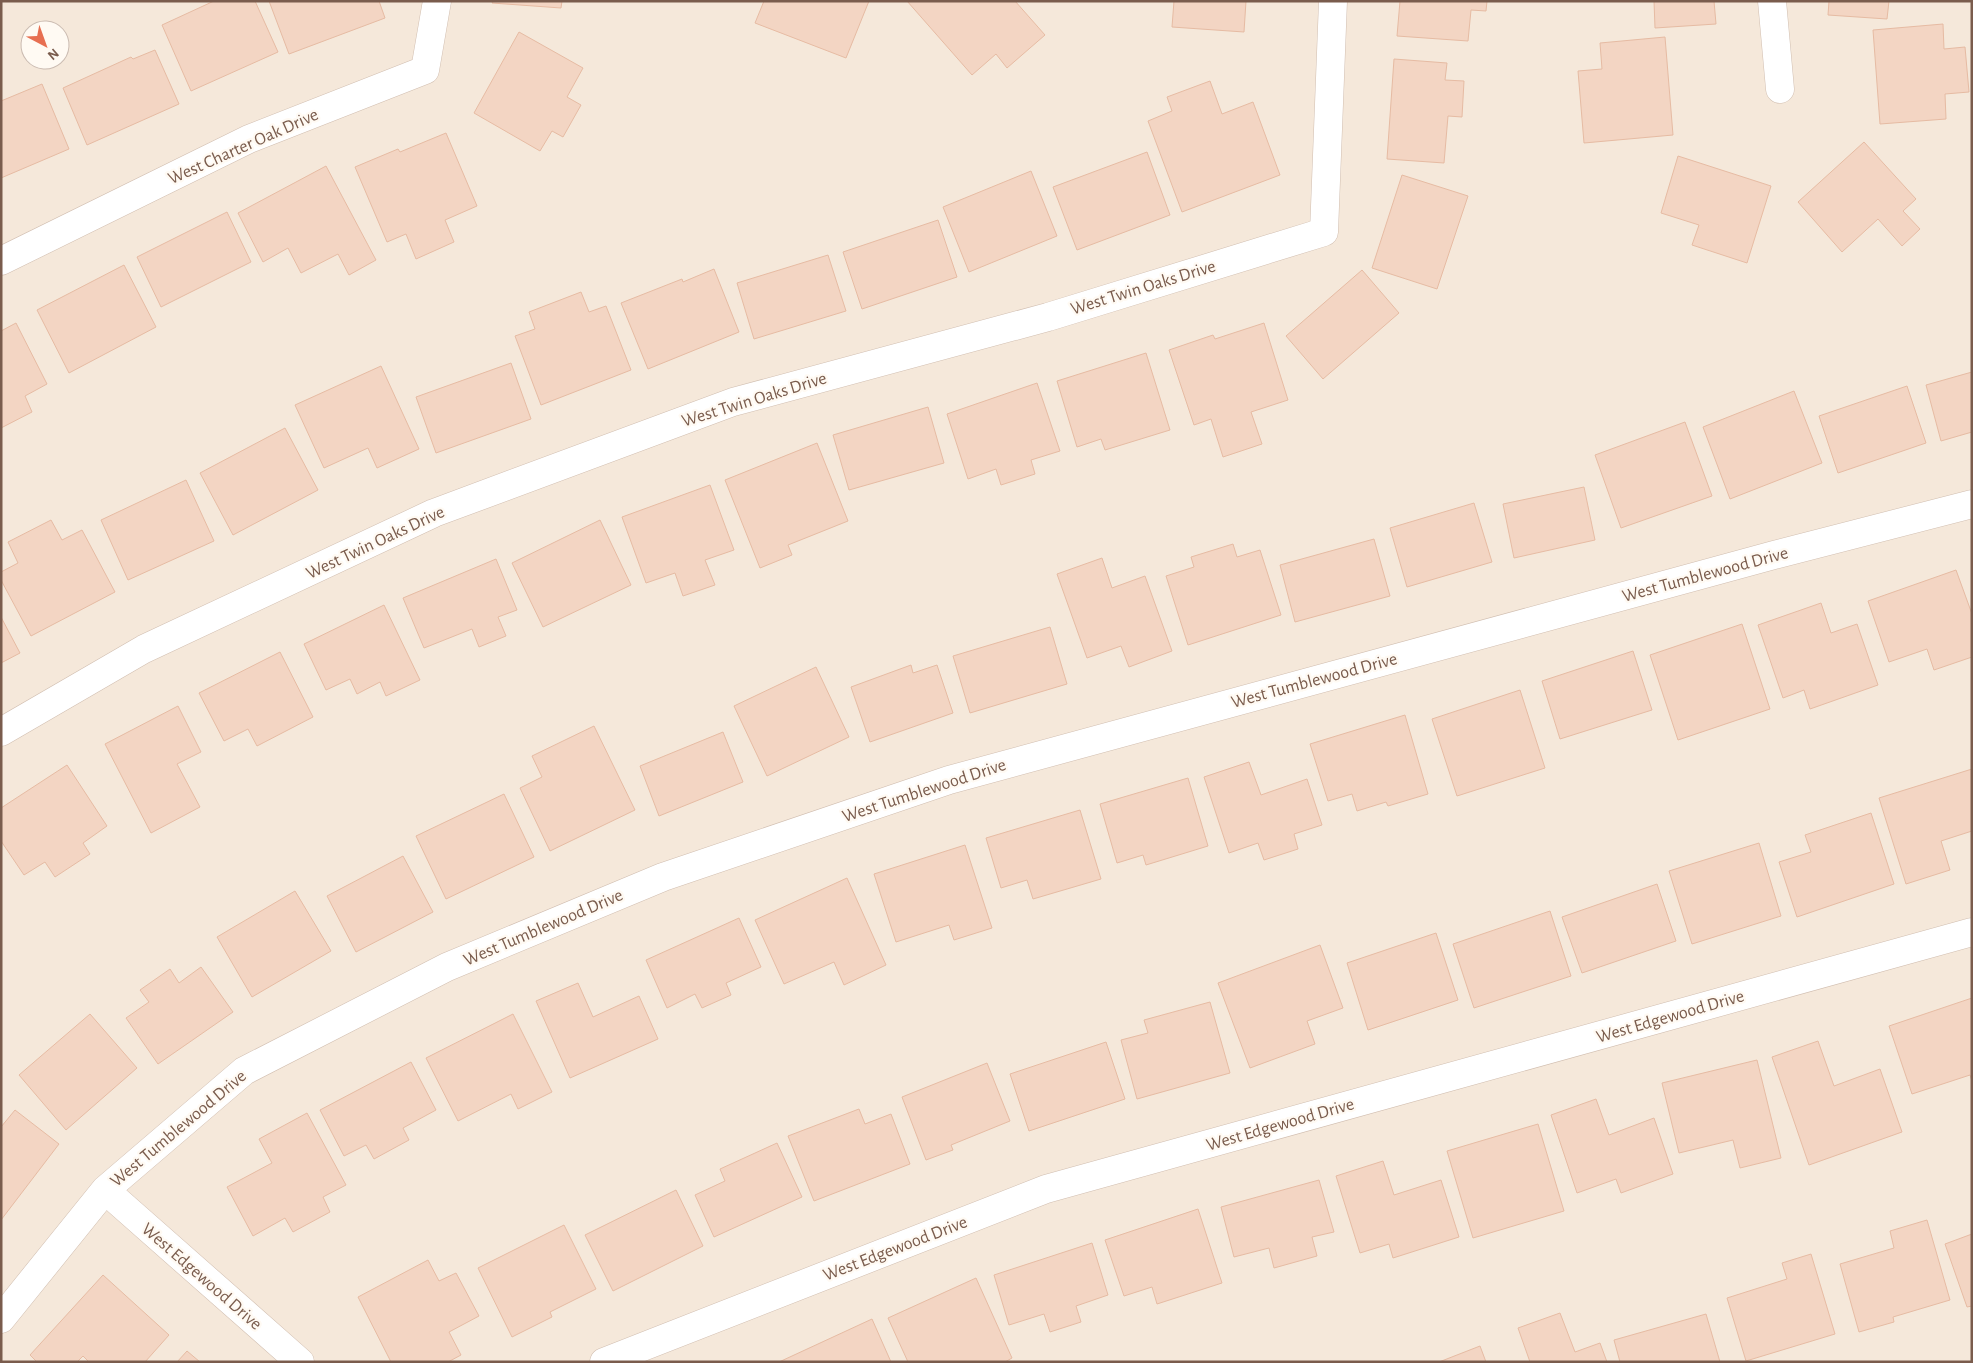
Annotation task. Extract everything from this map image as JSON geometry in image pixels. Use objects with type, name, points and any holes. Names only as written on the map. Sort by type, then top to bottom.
[{"type":"street","name":"West Charter Oak Drive","points":[[1,262],[249,139],[425,70],[437,1]]},
{"type":"street","name":"West Twin Oaks Drive","points":[[1,732],[144,649],[434,513],[733,402],[1048,317],[1324,232],[1333,1]]},
{"type":"street","points":[[1772,1],[1780,89]]},
{"type":"street","name":"West Tumblewood Drive","points":[[1,1319],[105,1190],[244,1070],[446,967],[663,877],[949,780],[1774,555],[1972,504]]},
{"type":"street","name":"West Edgewood Drive","points":[[604,1362],[1046,1189],[1972,932]]},
{"type":"street","name":"West Edgewood Drive","points":[[105,1190],[300,1362]]},
{"type":"shaded area","points":[[1,1],[1972,1],[1972,1362],[1,1362]]},
{"type":"building","points":[[214,1],[255,1],[278,52],[191,91],[162,25]]},
{"type":"building","points":[[269,1],[379,1],[385,18],[289,54]]},
{"type":"building","points":[[493,1],[562,1],[561,8],[492,3]]},
{"type":"building","points":[[764,1],[869,1],[846,58],[755,23]]},
{"type":"building","points":[[907,1],[1015,1],[1045,35],[1007,68],[996,54],[972,75]]},
{"type":"building","points":[[1174,1],[1246,1],[1244,32],[1172,27]]},
{"type":"building","points":[[1400,1],[1487,1],[1486,11],[1471,10],[1468,41],[1397,36]]},
{"type":"building","points":[[1654,1],[1714,1],[1716,24],[1655,28]]},
{"type":"building","points":[[1829,1],[1889,1],[1887,19],[1828,15]]},
{"type":"building","points":[[1943,24],[1944,49],[1965,47],[1969,92],[1945,94],[1946,119],[1880,124],[1873,30]]},
{"type":"building","points":[[519,32],[583,68],[567,97],[581,105],[563,137],[552,131],[540,151],[474,113]]},
{"type":"building","points":[[1665,37],[1673,135],[1584,143],[1578,71],[1602,69],[1600,43]]},
{"type":"building","points":[[155,50],[179,104],[87,145],[63,88],[131,57],[133,59]]},
{"type":"building","points":[[1394,59],[1447,63],[1445,80],[1464,81],[1462,117],[1448,116],[1444,163],[1387,159]]},
{"type":"building","points":[[1210,81],[1222,114],[1253,102],[1280,175],[1182,212],[1148,121],[1172,111],[1167,97]]},
{"type":"building","points":[[42,84],[69,149],[1,178],[1,101]]},
{"type":"building","points":[[446,133],[477,206],[445,220],[454,242],[416,259],[406,234],[387,242],[355,167],[398,149],[400,152]]},
{"type":"building","points":[[1864,142],[1916,199],[1903,211],[1920,229],[1902,246],[1878,219],[1842,252],[1798,202]]},
{"type":"building","points":[[1147,152],[1170,215],[1077,250],[1053,187]]},
{"type":"building","points":[[1678,156],[1771,186],[1747,263],[1692,245],[1699,225],[1661,213]]},
{"type":"building","points":[[326,166],[376,260],[349,275],[338,254],[301,273],[288,248],[263,262],[238,213]]},
{"type":"building","points":[[1031,171],[1057,236],[969,272],[943,207]]},
{"type":"building","points":[[1402,175],[1468,196],[1437,289],[1372,268]]},
{"type":"building","points":[[227,212],[251,262],[161,307],[137,257]]},
{"type":"building","points":[[938,220],[957,277],[862,309],[843,252]]},
{"type":"building","points":[[828,255],[846,311],[754,339],[737,283]]},
{"type":"building","points":[[124,265],[156,327],[69,373],[37,310]]},
{"type":"building","points":[[714,269],[739,332],[648,369],[621,303],[682,279],[683,282]]},
{"type":"building","points":[[1362,270],[1399,313],[1323,379],[1286,336]]},
{"type":"building","points":[[581,292],[589,312],[606,306],[631,370],[541,405],[515,336],[535,329],[529,312]]},
{"type":"building","points":[[16,323],[47,384],[25,396],[32,412],[1,428],[1,331]]},
{"type":"building","points":[[1264,323],[1288,400],[1251,412],[1262,444],[1223,457],[1211,419],[1194,425],[1169,350],[1213,335],[1215,339]]},
{"type":"building","points":[[1146,353],[1170,430],[1105,450],[1101,439],[1077,447],[1057,381]]},
{"type":"building","points":[[511,363],[531,419],[436,453],[416,397]]},
{"type":"building","points":[[381,366],[419,449],[377,468],[368,448],[324,468],[295,405]]},
{"type":"building","points":[[1972,372],[1972,432],[1941,441],[1926,385]]},
{"type":"building","points":[[1037,383],[1060,451],[1031,460],[1035,474],[1001,485],[996,469],[968,479],[947,414]]},
{"type":"building","points":[[1907,386],[1926,443],[1838,473],[1819,416]]},
{"type":"building","points":[[1794,391],[1822,463],[1730,499],[1703,427]]},
{"type":"building","points":[[928,407],[944,463],[849,490],[833,435]]},
{"type":"building","points":[[1685,422],[1712,496],[1621,528],[1595,455]]},
{"type":"building","points":[[285,428],[318,490],[233,535],[200,473]]},
{"type":"building","points":[[817,443],[848,521],[788,545],[792,555],[760,568],[725,480]]},
{"type":"building","points":[[186,480],[214,541],[128,580],[101,520]]},
{"type":"building","points":[[710,485],[734,550],[705,560],[715,585],[683,596],[675,573],[646,583],[622,517]]},
{"type":"building","points":[[1584,487],[1595,540],[1514,558],[1503,504]]},
{"type":"building","points":[[1474,503],[1492,562],[1407,587],[1390,528]]},
{"type":"building","points":[[51,520],[62,540],[82,530],[115,592],[31,636],[1,580],[1,572],[18,563],[8,542]]},
{"type":"building","points":[[600,520],[631,585],[543,627],[512,563]]},
{"type":"building","points":[[1374,539],[1390,596],[1295,622],[1280,565]]},
{"type":"building","points":[[1233,544],[1237,557],[1260,550],[1281,615],[1188,645],[1166,576],[1194,567],[1191,557]]},
{"type":"building","points":[[1102,558],[1112,588],[1145,576],[1172,651],[1129,667],[1121,646],[1087,658],[1057,574]]},
{"type":"building","points":[[496,559],[517,610],[498,617],[506,636],[479,647],[472,629],[424,648],[403,598]]},
{"type":"building","points":[[1956,570],[1972,614],[1972,657],[1934,670],[1927,649],[1889,662],[1868,601]]},
{"type":"building","points":[[1821,603],[1831,633],[1857,624],[1878,685],[1810,709],[1804,690],[1783,698],[1758,625]]},
{"type":"building","points":[[384,605],[420,680],[386,696],[380,682],[357,694],[350,679],[326,690],[304,644]]},
{"type":"building","points":[[1,617],[20,653],[1,663]]},
{"type":"building","points":[[1742,624],[1770,709],[1678,740],[1650,655]]},
{"type":"building","points":[[1050,627],[1067,684],[970,713],[953,656]]},
{"type":"building","points":[[1633,651],[1652,710],[1560,739],[1542,681]]},
{"type":"building","points":[[280,652],[313,717],[257,746],[248,729],[224,741],[199,693]]},
{"type":"building","points":[[911,665],[913,673],[937,665],[953,713],[870,742],[851,687]]},
{"type":"building","points":[[816,667],[849,737],[767,776],[734,706]]},
{"type":"building","points":[[1520,690],[1545,768],[1457,796],[1432,719]]},
{"type":"building","points":[[178,706],[201,752],[177,764],[200,807],[151,833],[105,744]]},
{"type":"building","points":[[1405,715],[1428,794],[1388,806],[1386,802],[1357,811],[1352,794],[1328,801],[1310,744]]},
{"type":"building","points":[[594,726],[635,810],[550,851],[520,788],[542,777],[532,756]]},
{"type":"building","points":[[723,732],[743,782],[659,816],[640,766]]},
{"type":"building","points":[[1249,762],[1261,795],[1307,779],[1322,825],[1294,834],[1298,849],[1264,860],[1258,843],[1229,853],[1204,777]]},
{"type":"building","points":[[67,765],[107,826],[83,843],[90,854],[55,877],[45,862],[24,875],[1,841],[1,808]]},
{"type":"building","points":[[1972,769],[1972,831],[1941,841],[1950,870],[1906,884],[1879,798]]},
{"type":"building","points":[[1188,778],[1208,846],[1146,865],[1143,855],[1117,863],[1100,804]]},
{"type":"building","points":[[504,794],[534,857],[446,899],[416,836]]},
{"type":"building","points":[[1080,810],[1101,879],[1033,899],[1027,880],[1001,888],[986,838]]},
{"type":"building","points":[[1871,813],[1894,884],[1797,917],[1779,862],[1811,852],[1805,835]]},
{"type":"building","points":[[1759,843],[1781,916],[1692,944],[1669,871]]},
{"type":"building","points":[[965,845],[992,928],[954,940],[949,925],[896,942],[874,874]]},
{"type":"building","points":[[403,856],[433,912],[356,952],[327,896]]},
{"type":"building","points":[[847,878],[886,965],[844,985],[834,962],[784,984],[755,920]]},
{"type":"building","points":[[1657,884],[1676,941],[1582,973],[1562,917]]},
{"type":"building","points":[[295,891],[331,951],[252,997],[217,937]]},
{"type":"building","points":[[1550,911],[1571,976],[1474,1008],[1453,944]]},
{"type":"building","points":[[739,918],[761,967],[726,983],[731,995],[702,1008],[695,994],[667,1008],[646,960]]},
{"type":"building","points":[[1436,933],[1458,1000],[1368,1030],[1347,963]]},
{"type":"building","points":[[1320,945],[1343,1008],[1307,1021],[1315,1044],[1250,1068],[1218,983]]},
{"type":"building","points":[[201,967],[233,1012],[158,1064],[126,1018],[149,1002],[140,990],[170,969],[179,983]]},
{"type":"building","points":[[578,983],[593,1017],[639,996],[658,1039],[570,1078],[536,1001]]},
{"type":"building","points":[[1972,998],[1972,1081],[1970,1075],[1912,1094],[1889,1026]]},
{"type":"building","points":[[1210,1002],[1230,1073],[1137,1099],[1121,1040],[1148,1033],[1144,1020]]},
{"type":"building","points":[[90,1014],[137,1068],[66,1130],[19,1075]]},
{"type":"building","points":[[513,1014],[552,1092],[518,1109],[511,1094],[458,1121],[426,1058]]},
{"type":"building","points":[[1818,1041],[1834,1086],[1880,1069],[1902,1132],[1809,1165],[1772,1057]]},
{"type":"building","points":[[1106,1042],[1125,1099],[1029,1131],[1010,1074]]},
{"type":"building","points":[[1757,1060],[1781,1158],[1740,1168],[1733,1140],[1679,1153],[1662,1083]]},
{"type":"building","points":[[411,1062],[436,1110],[403,1128],[409,1140],[374,1159],[366,1145],[344,1156],[320,1110]]},
{"type":"building","points":[[987,1063],[1010,1121],[951,1145],[953,1150],[926,1160],[902,1097]]},
{"type":"building","points":[[1596,1099],[1609,1135],[1654,1118],[1673,1174],[1621,1193],[1616,1179],[1577,1193],[1551,1115]]},
{"type":"building","points":[[859,1109],[865,1124],[891,1114],[910,1164],[814,1201],[788,1136]]},
{"type":"building","points":[[15,1110],[59,1144],[1,1220],[1,1127]]},
{"type":"building","points":[[307,1113],[346,1185],[323,1197],[330,1212],[293,1232],[285,1218],[253,1236],[227,1187],[272,1163],[259,1139]]},
{"type":"building","points":[[1538,1124],[1564,1211],[1473,1238],[1447,1151]]},
{"type":"building","points":[[777,1143],[802,1197],[714,1237],[695,1195],[725,1181],[720,1169]]},
{"type":"building","points":[[1383,1161],[1394,1195],[1441,1180],[1459,1237],[1393,1258],[1389,1244],[1360,1253],[1336,1176]]},
{"type":"building","points":[[1319,1180],[1334,1232],[1312,1237],[1317,1256],[1274,1268],[1269,1248],[1234,1257],[1221,1207]]},
{"type":"building","points":[[676,1190],[703,1246],[613,1291],[585,1235]]},
{"type":"building","points":[[1198,1209],[1222,1283],[1157,1304],[1152,1287],[1124,1296],[1105,1240]]},
{"type":"building","points":[[1927,1220],[1950,1300],[1893,1317],[1894,1322],[1859,1332],[1840,1264],[1894,1248],[1890,1231]]},
{"type":"building","points":[[564,1225],[596,1289],[550,1312],[552,1317],[512,1337],[478,1268]]},
{"type":"building","points":[[1972,1234],[1972,1306],[1967,1307],[1945,1244]]},
{"type":"building","points":[[1092,1243],[1108,1295],[1076,1306],[1081,1322],[1050,1332],[1044,1314],[1009,1325],[994,1275]]},
{"type":"building","points":[[1811,1254],[1835,1334],[1746,1361],[1727,1298],[1787,1279],[1782,1263]]},
{"type":"building","points":[[428,1260],[439,1281],[456,1273],[479,1316],[449,1332],[461,1355],[448,1362],[391,1362],[358,1297]]},
{"type":"building","points":[[103,1275],[169,1335],[145,1362],[89,1362],[83,1356],[77,1362],[37,1362],[30,1355]]},
{"type":"building","points":[[976,1278],[1012,1358],[1005,1362],[908,1362],[888,1318]]},
{"type":"building","points":[[1560,1313],[1575,1352],[1600,1343],[1607,1362],[1530,1362],[1518,1328]]},
{"type":"building","points":[[1706,1314],[1720,1362],[1620,1362],[1614,1340]]},
{"type":"building","points":[[872,1319],[891,1362],[779,1362]]},
{"type":"building","points":[[1480,1346],[1486,1362],[1439,1362]]},
{"type":"building","points":[[187,1351],[200,1362],[177,1362]]}]
